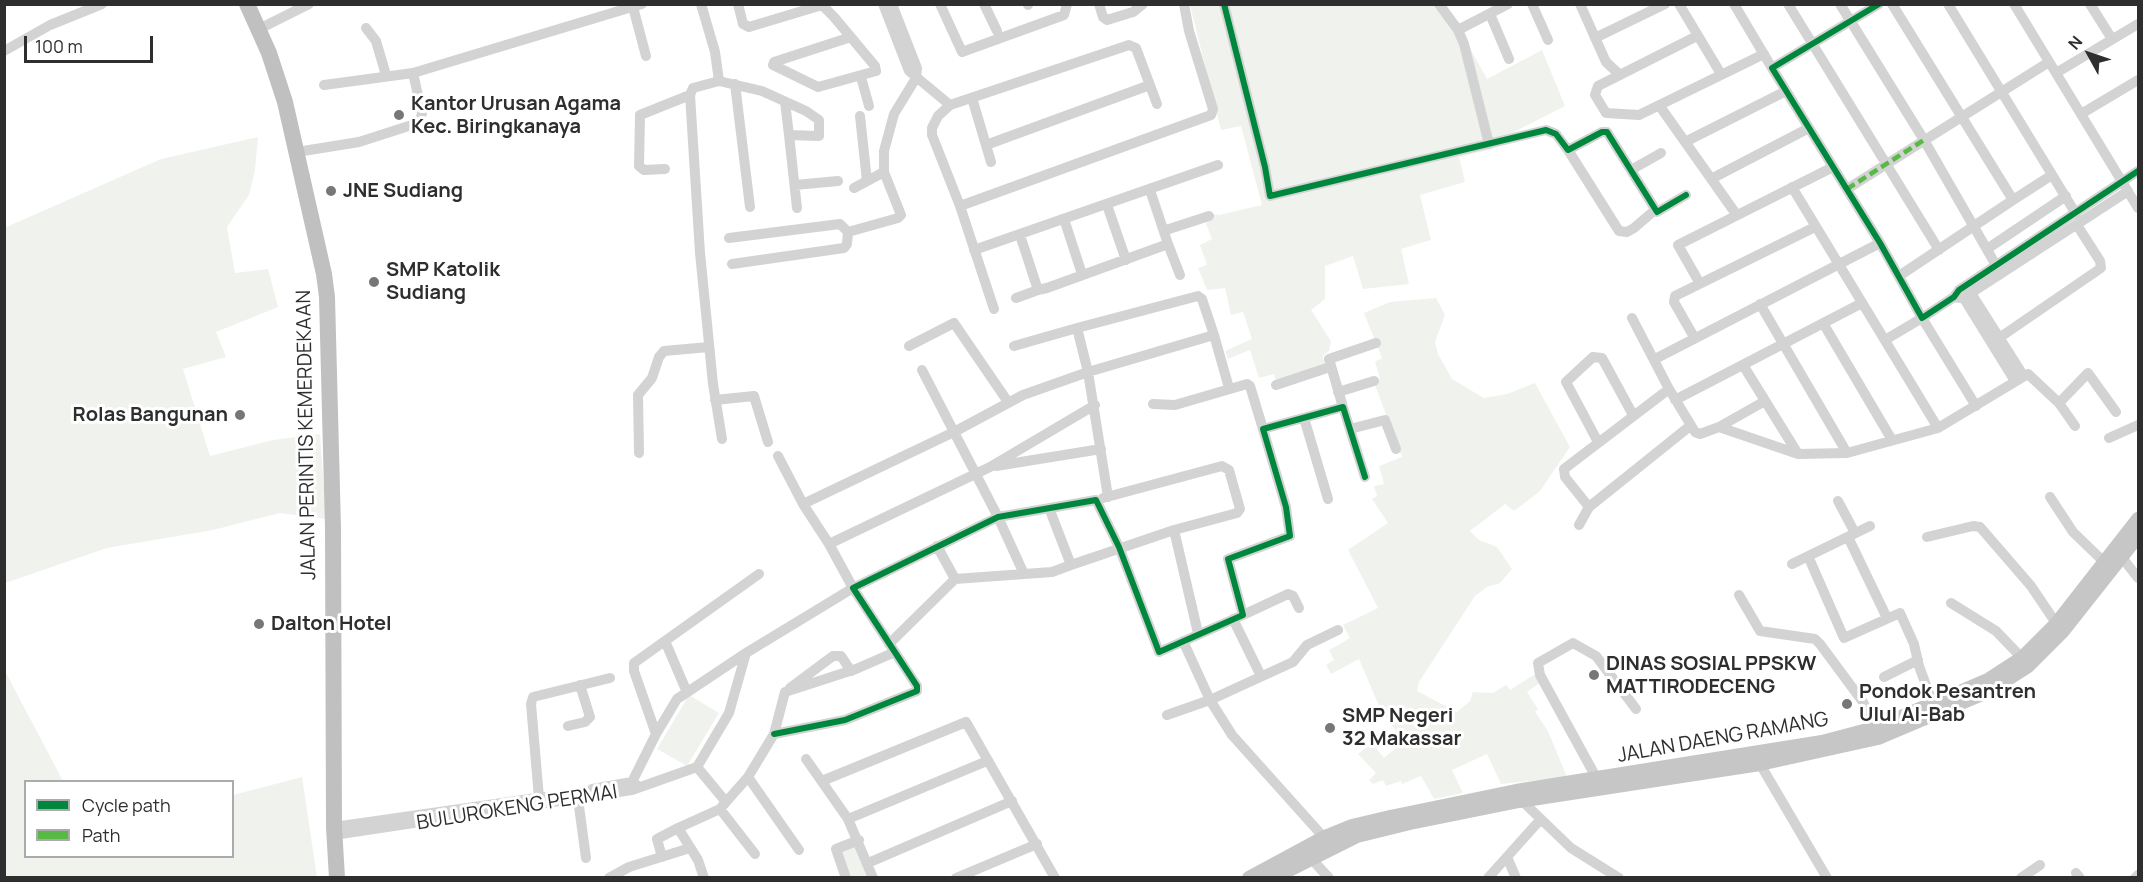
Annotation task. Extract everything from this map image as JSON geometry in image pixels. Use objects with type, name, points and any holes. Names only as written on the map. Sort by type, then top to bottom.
[{"type":"highway","name":"JALAN PERINTIS KEMERDEKAAN","points":[[247,4],[276,70],[324,274],[329,315],[334,831],[337,878]]},
{"type":"main road","name":"JALAN DAENG RAMANG","points":[[1273,878],[1353,826],[1441,811],[1597,779],[1760,764],[1877,733],[1989,691],[2025,662],[2059,627],[2119,552],[2139,519]]},
{"type":"main road","name":"JALAN DAENG RAMANG","points":[[2059,627],[2104,562],[2139,536]]},
{"type":"main road","name":"JALAN DAENG RAMANG","points":[[1518,796],[1673,773],[1877,733],[1933,704],[2025,662]]},
{"type":"main road","name":"JALAN DAENG RAMANG","points":[[1253,877],[1307,854]]},
{"type":"street","points":[[4,51],[50,25],[102,4]]},
{"type":"street","points":[[257,30],[309,4]]},
{"type":"street","points":[[701,4],[715,52],[719,81]]},
{"type":"street","points":[[738,4],[743,24],[749,27],[821,5],[851,37],[877,68],[874,72],[861,77],[818,87],[773,64],[851,37]]},
{"type":"street","points":[[883,4],[909,72],[950,105]]},
{"type":"street","points":[[848,232],[900,216],[884,172],[884,152],[890,126],[898,106],[916,78],[916,68],[892,4]]},
{"type":"street","points":[[940,4],[962,52],[1066,14],[1067,4]]},
{"type":"street","points":[[984,4],[997,31]]},
{"type":"street","points":[[1099,4],[1103,17],[1107,20],[1133,12],[1143,4]]},
{"type":"street","points":[[960,206],[1211,115],[1213,109],[1189,31],[1184,4]]},
{"type":"street","points":[[1224,4],[1265,167],[1270,196],[1551,130],[1568,150],[1619,231],[1627,232],[1634,228],[1655,210]]},
{"type":"street","points":[[1439,4],[1458,30],[1467,52],[1489,144]]},
{"type":"street","points":[[1458,30],[1508,4]]},
{"type":"street","points":[[1533,4],[1548,40]]},
{"type":"street","points":[[1580,4],[1606,62],[1620,75]]},
{"type":"street","points":[[1595,38],[1665,4]]},
{"type":"street","points":[[1679,4],[1721,74]]},
{"type":"street","points":[[1734,4],[1880,243],[1922,318],[1976,406]]},
{"type":"street","points":[[1788,4],[1939,250]]},
{"type":"street","points":[[1840,4],[1924,140],[1997,267]]},
{"type":"street","points":[[1772,68],[1813,46],[1879,4]]},
{"type":"street","points":[[1892,4],[2013,200]]},
{"type":"street","points":[[1948,4],[2066,196],[2100,261],[2101,268],[1999,338]]},
{"type":"street","points":[[2014,4],[2139,208]]},
{"type":"street","points":[[2090,4],[2112,39]]},
{"type":"street","points":[[324,85],[413,72],[638,6],[646,56]]},
{"type":"street","points":[[1490,14],[1509,59]]},
{"type":"street","points":[[2056,73],[2139,24]]},
{"type":"street","points":[[366,28],[376,41],[386,75]]},
{"type":"street","points":[[1697,36],[1598,86],[1594,92],[1606,113],[1634,116],[1764,54]]},
{"type":"street","points":[[994,309],[960,206],[932,135],[934,122],[950,105],[1129,45],[1136,48],[1157,104]]},
{"type":"street","points":[[1847,189],[2049,62]]},
{"type":"street","points":[[297,152],[377,137],[420,121],[422,113],[413,72]]},
{"type":"street","points":[[861,77],[869,106]]},
{"type":"street","points":[[2081,114],[2139,80]]},
{"type":"street","points":[[722,439],[709,347],[690,95],[693,88],[719,81],[762,91],[806,111],[819,122],[819,136],[789,135]]},
{"type":"street","points":[[735,84],[750,207]]},
{"type":"street","points":[[986,145],[1150,85]]},
{"type":"street","points":[[1685,142],[1786,91]]},
{"type":"street","points":[[665,169],[644,170],[639,166],[640,115],[690,95]]},
{"type":"street","points":[[972,98],[991,162]]},
{"type":"street","points":[[785,102],[797,207]]},
{"type":"street","points":[[1659,105],[1736,214]]},
{"type":"street","points":[[860,116],[867,181]]},
{"type":"street","points":[[1711,179],[1809,128]]},
{"type":"street","points":[[1568,150],[1605,131],[1655,210],[1660,212],[1686,195]]},
{"type":"street","points":[[1631,170],[1661,153]]},
{"type":"street","points":[[974,250],[1218,165]]},
{"type":"street","points":[[1700,282],[1678,245],[1833,167]]},
{"type":"street","points":[[1885,340],[2126,187],[2139,171]]},
{"type":"street","points":[[854,188],[884,172]]},
{"type":"street","points":[[1899,276],[2052,175]]},
{"type":"street","points":[[795,184],[838,181]]},
{"type":"street","points":[[1792,187],[1938,428]]},
{"type":"street","points":[[1150,190],[1180,275]]},
{"type":"street","points":[[1987,249],[2066,196]]},
{"type":"street","points":[[1107,204],[1126,260]]},
{"type":"street","points":[[1166,230],[1209,216]]},
{"type":"street","points":[[1064,219],[1082,274]]},
{"type":"street","points":[[1962,293],[1997,267],[2077,219]]},
{"type":"street","points":[[729,238],[840,224],[848,232],[847,244],[844,248],[732,264]]},
{"type":"street","points":[[1694,337],[1673,300],[1675,296],[1815,227]]},
{"type":"street","points":[[1020,234],[1038,290]]},
{"type":"street","points":[[1654,359],[1880,243]]},
{"type":"street","points":[[1016,298],[1168,244]]},
{"type":"street","points":[[1962,293],[1999,338],[2019,378]]},
{"type":"street","points":[[1962,293],[2019,378]]},
{"type":"street","points":[[1014,346],[1198,296],[1202,299],[1229,388]]},
{"type":"street","points":[[1675,400],[1862,303]]},
{"type":"street","points":[[1760,304],[1847,453]]},
{"type":"street","points":[[1632,318],[1690,426],[1700,434],[1719,427],[1765,401]]},
{"type":"street","points":[[909,346],[954,323],[1008,402]]},
{"type":"street","points":[[1823,323],[1892,440]]},
{"type":"street","points":[[1077,328],[1095,405],[1108,497]]},
{"type":"street","points":[[803,504],[954,432],[1008,402],[1043,387],[1214,335]]},
{"type":"street","points":[[1365,477],[1330,367],[1330,357],[1376,343]]},
{"type":"street","points":[[639,453],[638,395],[652,378],[659,357],[664,351],[709,347]]},
{"type":"street","points":[[1598,442],[1566,382],[1593,357],[1602,358],[1633,415]]},
{"type":"street","points":[[1743,365],[1798,454]]},
{"type":"street","points":[[1276,385],[1330,367]]},
{"type":"street","points":[[922,370],[998,517],[1023,574]]},
{"type":"street","points":[[2059,403],[2086,373],[2115,412]]},
{"type":"street","points":[[1719,427],[1798,454],[1847,453],[1938,428],[2019,378],[2031,376],[2059,403],[2075,426]]},
{"type":"street","points":[[1338,392],[1374,381]]},
{"type":"street","points":[[1153,404],[1175,405],[1244,384],[1250,386],[1286,507],[1291,534],[1287,538],[1228,559],[1238,617],[1261,676]]},
{"type":"street","points":[[1589,507],[1565,477],[1563,471],[1669,389]]},
{"type":"street","points":[[715,400],[754,396],[768,442]]},
{"type":"street","points":[[829,544],[990,467],[1095,405]]},
{"type":"street","points":[[1263,429],[1343,407]]},
{"type":"street","points":[[1304,418],[1328,499]]},
{"type":"street","points":[[1350,429],[1385,420],[1396,449]]},
{"type":"street","points":[[2109,438],[2139,425]]},
{"type":"street","points":[[1579,525],[1589,507],[1690,426]]},
{"type":"street","points":[[990,467],[1101,449]]},
{"type":"street","points":[[774,734],[845,720],[917,691],[917,686],[853,588],[829,544],[803,504],[778,456]]},
{"type":"street","points":[[610,678],[537,694],[532,699],[545,800],[634,786],[656,734],[673,704],[686,690],[853,588],[937,546],[998,517],[1096,500],[1222,466],[1229,470],[1239,512],[1174,530],[1052,572],[955,579],[892,648],[851,671],[785,692]]},
{"type":"street","points":[[2050,497],[2073,532],[2104,562]]},
{"type":"street","points":[[1096,500],[1119,548],[1159,652],[1288,594],[1293,596],[1299,608]]},
{"type":"street","points":[[1838,501],[1887,618]]},
{"type":"street","points":[[1049,508],[1071,565]]},
{"type":"street","points":[[1792,564],[1870,526]]},
{"type":"street","points":[[1927,537],[1973,526],[1980,527],[2031,586],[2059,627]]},
{"type":"street","points":[[1174,530],[1198,633]]},
{"type":"street","points":[[937,546],[955,579]]},
{"type":"street","points":[[2119,552],[2139,578]]},
{"type":"street","points":[[1808,556],[1844,638],[1900,613],[1914,644],[1933,704]]},
{"type":"street","points":[[656,734],[633,668],[636,659],[759,574]]},
{"type":"street","points":[[1739,595],[1760,631],[1815,639],[1820,644],[1863,702],[1877,733]]},
{"type":"street","points":[[1951,603],[1996,631],[2025,662]]},
{"type":"street","points":[[1167,715],[1210,700],[1293,663],[1307,645],[1338,630]]},
{"type":"street","points":[[665,641],[686,690]]},
{"type":"street","points":[[1183,641],[1210,700],[1232,735],[1328,842]]},
{"type":"street","points":[[1597,779],[1540,675],[1538,663],[1573,643],[1596,657],[1636,709]]},
{"type":"street","points":[[746,653],[729,713],[697,767],[755,854]]},
{"type":"street","points":[[662,857],[657,839],[723,805],[748,777],[774,734],[785,692],[833,656],[841,656],[851,671]]},
{"type":"street","points":[[1884,677],[1918,660]]},
{"type":"street","points":[[568,726],[585,722],[590,717],[580,685]]},
{"type":"street","points":[[822,781],[963,722],[969,725],[987,761],[1055,878]]},
{"type":"street","points":[[806,759],[848,819],[859,840],[873,878]]},
{"type":"street","points":[[848,819],[987,761]]},
{"type":"street","points":[[1760,764],[1827,878]]},
{"type":"street","name":"BULUROKENG PERMAI","points":[[334,831],[545,800],[578,799],[634,786],[697,767]]},
{"type":"street","points":[[748,777],[799,850]]},
{"type":"street","points":[[1518,796],[1540,820],[1572,848],[1619,878]]},
{"type":"street","points":[[578,799],[586,858]]},
{"type":"street","points":[[868,863],[1012,801]]},
{"type":"street","points":[[1488,878],[1540,820]]},
{"type":"street","points":[[678,828],[698,860],[704,878]]},
{"type":"street","points":[[846,878],[837,849],[859,840]]},
{"type":"street","points":[[956,878],[1037,844]]},
{"type":"street","points":[[609,878],[630,867],[690,848]]},
{"type":"street","points":[[1307,854],[1329,878]]},
{"type":"street","points":[[1507,857],[1516,878]]},
{"type":"street","points":[[2021,878],[2040,865]]},
{"type":"shaded area","points":[[1190,5],[1439,5],[1457,25],[1487,79],[1542,50],[1565,106],[1508,135],[1493,149],[1459,157],[1465,182],[1420,195],[1431,240],[1401,249],[1409,284],[1363,289],[1353,256],[1325,266],[1325,299],[1311,310],[1331,341],[1329,351],[1323,356],[1325,368],[1277,385],[1274,374],[1259,378],[1250,350],[1228,359],[1225,351],[1252,339],[1243,312],[1231,315],[1225,288],[1207,290],[1198,268],[1207,265],[1200,245],[1212,239],[1206,224],[1212,214],[1219,215],[1262,205],[1241,126],[1221,130]]},
{"type":"shaded area","points":[[258,137],[255,170],[249,195],[227,227],[235,273],[268,269],[278,307],[216,332],[226,357],[183,369],[210,456],[273,440],[320,434],[326,519],[280,513],[213,530],[107,548],[5,583],[4,228],[161,159]]},
{"type":"shaded area","points":[[1436,298],[1445,315],[1435,342],[1438,354],[1452,379],[1484,398],[1507,394],[1535,383],[1570,447],[1540,491],[1514,511],[1505,504],[1470,531],[1479,540],[1497,547],[1512,569],[1500,583],[1487,587],[1475,596],[1419,682],[1417,691],[1457,712],[1470,701],[1473,692],[1493,693],[1506,685],[1510,690],[1540,671],[1545,679],[1527,692],[1538,709],[1535,712],[1548,731],[1567,777],[1501,784],[1487,754],[1452,770],[1463,793],[1434,799],[1421,776],[1402,784],[1401,781],[1386,786],[1383,780],[1373,784],[1369,780],[1376,773],[1358,754],[1372,743],[1384,758],[1403,742],[1379,706],[1359,659],[1331,674],[1326,665],[1334,660],[1329,650],[1350,638],[1343,625],[1378,608],[1348,550],[1388,523],[1372,499],[1377,496],[1374,486],[1384,484],[1379,466],[1402,457],[1375,385],[1380,378],[1375,362],[1382,358],[1364,313],[1390,302]]},
{"type":"shaded area","points":[[5,671],[62,780],[24,780],[24,858],[234,858],[234,795],[302,777],[317,877],[5,877]]},
{"type":"shaded area","points":[[689,695],[719,713],[687,766],[657,749]]},
{"type":"shaded area","points":[[858,842],[871,877],[848,877],[839,849]]},
{"type":"marked path","points":[[1847,189],[1924,140]]},
{"type":"cycle path","points":[[1224,4],[1265,167],[1270,196],[1546,130],[1556,134],[1568,150],[1602,132],[1607,132],[1657,212],[1686,195]]},
{"type":"cycle path","points":[[1879,4],[1772,68],[1880,243],[1922,318],[1954,297],[1959,290],[2138,171]]},
{"type":"cycle path","points":[[774,734],[845,720],[917,691],[917,686],[853,588],[998,517],[1096,500],[1119,547],[1159,652],[1243,615],[1228,559],[1290,536],[1286,507],[1263,429],[1343,407],[1365,477]]},
{"type":"place","name":"Kantor Urusan Agama Kec. Biringkanaya","points":[[399,115]]},
{"type":"place","name":"JNE Sudiang","points":[[331,191]]},
{"type":"place","name":"SMP Katolik Sudiang","points":[[374,282]]},
{"type":"place","name":"Rolas Bangunan","points":[[240,415]]},
{"type":"place","name":"Dalton Hotel","points":[[259,624]]},
{"type":"place","name":"DINAS SOSIAL PPSKW MATTIRODECENG","points":[[1594,675]]},
{"type":"place","name":"Pondok Pesantren Ulul Al-Bab","points":[[1847,704]]},
{"type":"place","name":"SMP Negeri 32 Makassar","points":[[1330,728]]}]
